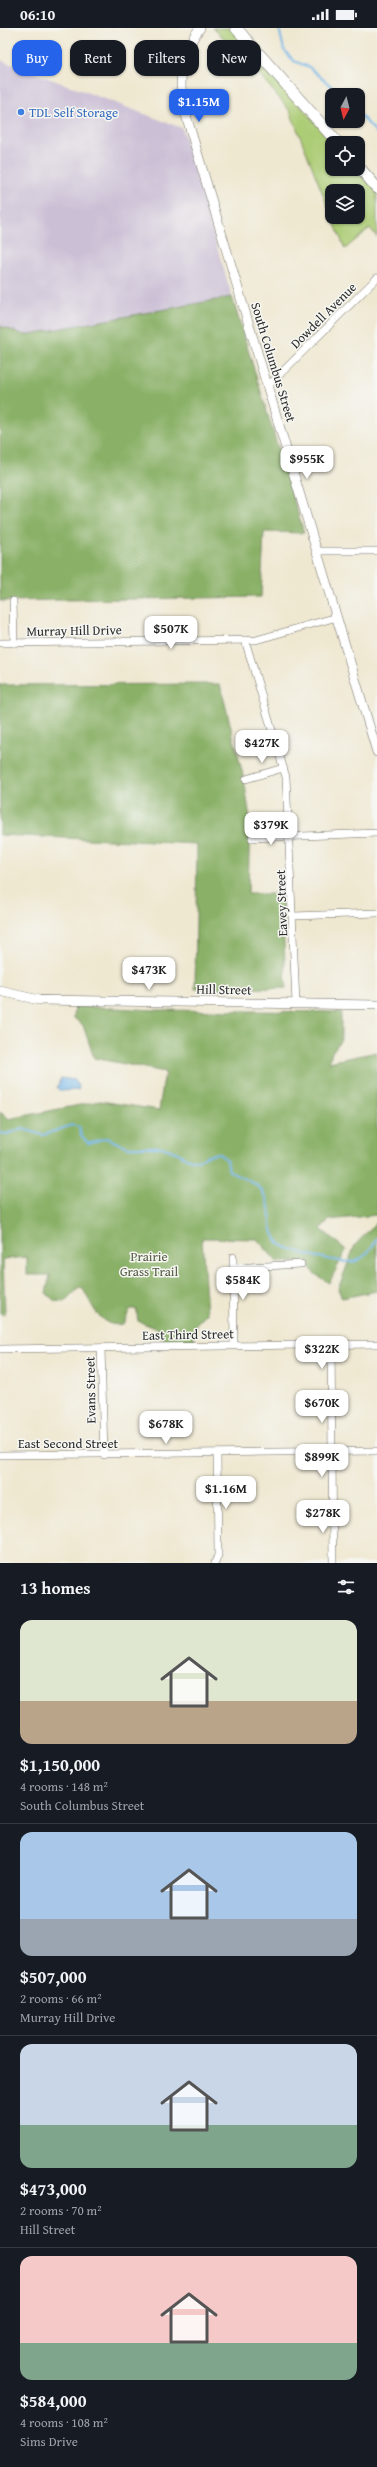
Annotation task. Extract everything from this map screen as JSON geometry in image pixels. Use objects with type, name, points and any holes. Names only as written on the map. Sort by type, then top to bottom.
[{"type":"main road","points":[[236,28],[332,136]]},
{"type":"main road","points":[[365,174],[377,188]]},
{"type":"street","name":"South Columbus Street","points":[[200,28],[188,47],[183,60],[181,94],[377,752]]},
{"type":"street","name":"Dowdell Avenue","points":[[268,386],[377,278]]},
{"type":"street","points":[[317,551],[377,551]]},
{"type":"street","points":[[13,601],[14,643]]},
{"type":"street","name":"Murray Hill Drive","points":[[0,643],[245,640],[275,636],[337,617]]},
{"type":"street","name":"Eavey Street","points":[[245,640],[283,768],[287,790],[288,835],[294,916],[296,1003]]},
{"type":"street","points":[[246,779],[283,768]]},
{"type":"street","points":[[252,838],[288,835],[377,833]]},
{"type":"street","points":[[294,916],[377,913]]},
{"type":"street","name":"Hill Street","points":[[0,991],[39,1000],[377,1005]]},
{"type":"street","points":[[233,1256],[234,1345]]},
{"type":"street","points":[[233,1268],[301,1264]]},
{"type":"street","points":[[331,1344],[333,1563]]},
{"type":"street","name":"East Third Street","points":[[0,1349],[377,1344]]},
{"type":"street","name":"Evans Street","points":[[101,1348],[104,1455]]},
{"type":"street","name":"East Second Street","points":[[0,1455],[377,1452]]},
{"type":"street","points":[[215,1563],[218,1555],[217,1453]]},
{"type":"shaded area","points":[[0,60],[12,64],[12,76],[43,76],[182,128],[232,297],[25,335],[0,326]]},
{"type":"green space","points":[[213,28],[235,28],[245,40],[226,40]]},
{"type":"green space","points":[[261,59],[326,136],[325,176],[365,176],[377,188],[377,237],[370,228],[345,249],[335,224],[365,224],[365,184],[325,184],[325,199],[290,111],[261,76]]},
{"type":"green space","points":[[232,297],[304,533],[264,532],[261,597],[0,601],[0,326],[25,335]]},
{"type":"green space","points":[[220,684],[244,779],[250,818],[248,894],[282,894],[286,988],[195,989],[197,844],[0,835],[0,685]]},
{"type":"green space","name":"Prairie Grass Trail","points":[[75,1006],[156,1010],[341,1012],[341,1040],[332,1052],[329,1062],[377,1052],[377,1215],[329,1220],[321,1229],[346,1250],[329,1283],[315,1274],[306,1262],[277,1262],[257,1239],[202,1238],[207,1314],[197,1324],[194,1340],[163,1341],[158,1329],[138,1321],[136,1309],[130,1309],[123,1324],[115,1325],[108,1323],[98,1315],[83,1289],[79,1288],[65,1302],[55,1301],[46,1293],[50,1275],[27,1275],[27,1257],[3,1259],[5,1314],[0,1314],[0,1112],[8,1119],[100,1101],[159,1110],[165,1072],[94,1058],[83,1025],[74,1018]]},
{"type":"green space","points":[[377,1222],[377,1291],[342,1298],[338,1289],[355,1245]]},
{"type":"water","points":[[61,1078],[75,1080],[79,1086],[78,1090],[60,1091],[57,1087]]},
{"type":"waterway","points":[[279,28],[284,50],[294,61],[309,67],[334,88]]},
{"type":"waterway","points":[[365,120],[377,133]]},
{"type":"waterway","points":[[0,1133],[6,1134],[23,1129],[43,1135],[72,1125],[79,1127],[81,1135],[88,1143],[106,1138],[128,1147],[162,1147],[178,1153],[188,1159],[198,1161],[207,1155],[218,1153],[227,1160],[229,1171],[261,1189],[268,1202],[272,1230],[279,1243],[284,1246],[316,1256],[350,1262],[356,1261],[363,1257],[377,1239]]},
{"type":"place","name":"TDL Self Storage","points":[[21,112]]}]
